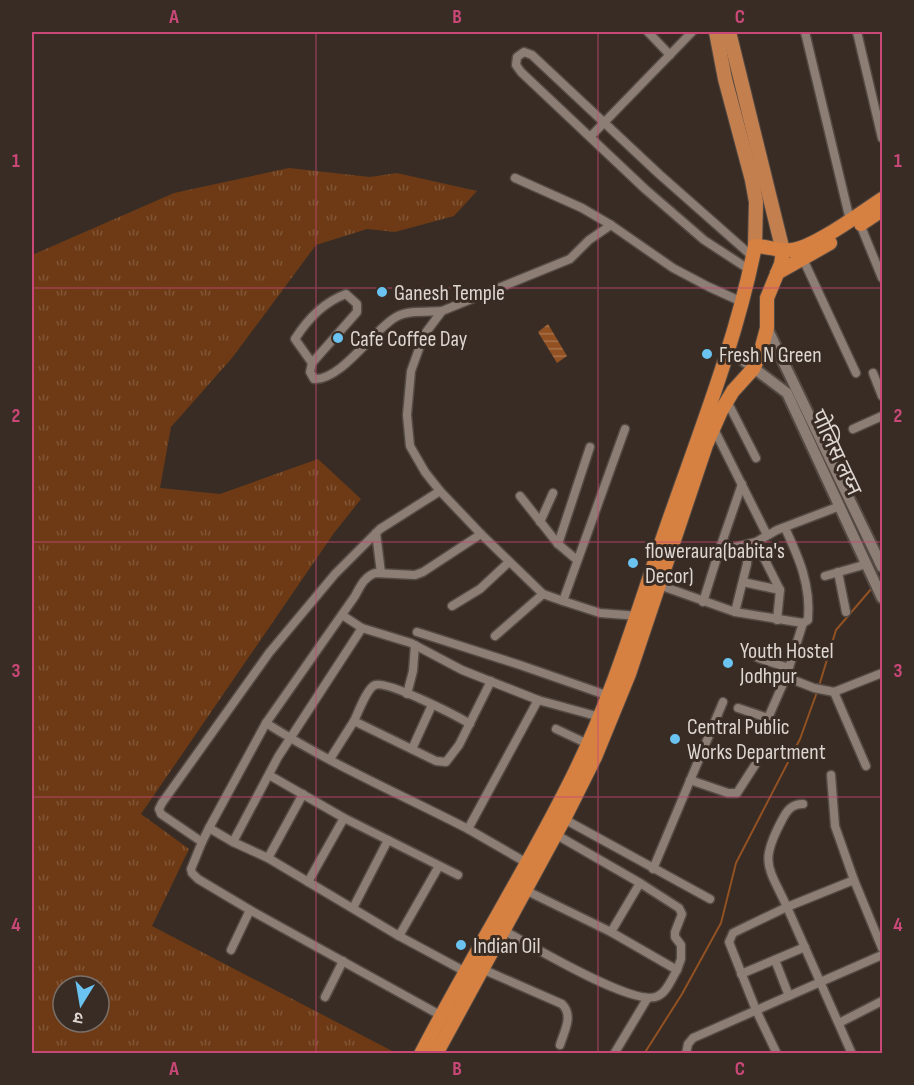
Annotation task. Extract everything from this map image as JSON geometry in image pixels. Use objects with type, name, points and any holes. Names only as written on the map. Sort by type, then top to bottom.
[{"type":"highway","points":[[777,273],[803,259],[855,222],[882,199]]},
{"type":"highway","points":[[420,1053],[464,971],[528,863],[588,744],[609,696],[642,617],[728,349],[753,258],[806,246],[882,210]]},
{"type":"highway","points":[[441,1052],[482,969],[564,819],[607,729],[629,674],[642,617],[659,585],[713,427],[733,391],[753,369],[760,354],[767,328],[767,298],[783,251]]},
{"type":"main road","points":[[716,32],[725,79],[756,202],[753,258]]},
{"type":"main road","points":[[729,32],[783,251]]},
{"type":"street","points":[[648,32],[670,56]]},
{"type":"street","points":[[591,136],[692,32]]},
{"type":"street","points":[[805,32],[855,222],[882,278]]},
{"type":"street","points":[[857,32],[882,138]]},
{"type":"street","points":[[524,52],[532,55],[753,258],[704,240],[645,189],[521,72],[516,65],[517,57],[524,52]]},
{"type":"street","points":[[515,178],[582,208],[673,268],[742,302]]},
{"type":"street","points":[[312,363],[295,339],[303,325],[335,298],[346,294],[351,297],[357,304],[357,312],[312,363],[310,372],[314,379],[325,378],[362,349],[398,316],[407,313],[442,311],[570,259],[589,240],[611,225]]},
{"type":"street","points":[[803,259],[856,373]]},
{"type":"street","points":[[442,311],[424,335],[411,371],[407,416],[410,446],[424,472],[508,562],[543,594],[600,613],[642,617]]},
{"type":"street","points":[[767,328],[880,562]]},
{"type":"street","name":"पोलिस लय्न","points":[[728,349],[787,393],[882,598]]},
{"type":"street","points":[[873,372],[882,396]]},
{"type":"street","points":[[727,401],[756,458]]},
{"type":"street","points":[[853,429],[882,416]]},
{"type":"street","points":[[713,427],[767,535]]},
{"type":"street","points":[[563,601],[625,429]]},
{"type":"street","points":[[558,544],[590,447]]},
{"type":"street","points":[[703,602],[742,484]]},
{"type":"street","points":[[201,842],[161,814],[159,809],[162,803],[269,653],[335,574],[376,533],[440,491]]},
{"type":"street","points":[[540,522],[552,493]]},
{"type":"street","points":[[520,496],[558,544],[577,560]]},
{"type":"street","points":[[719,551],[752,543],[840,506]]},
{"type":"street","points":[[738,708],[768,718],[786,677],[803,624],[808,620],[808,591],[798,557],[785,528]]},
{"type":"street","points":[[376,533],[381,573]]},
{"type":"street","points":[[440,1016],[250,910],[192,873],[191,869],[201,842],[266,723],[362,583],[369,575],[423,572],[481,534]]},
{"type":"street","points":[[735,612],[752,543]]},
{"type":"street","points":[[752,543],[780,590],[777,620]]},
{"type":"street","points":[[453,606],[480,588],[508,562]]},
{"type":"street","points":[[825,576],[868,566]]},
{"type":"street","points":[[838,572],[846,612]]},
{"type":"street","points":[[743,582],[780,590]]},
{"type":"street","points":[[659,585],[735,612],[803,624]]},
{"type":"street","points":[[495,636],[543,594]]},
{"type":"street","points":[[342,615],[362,628],[415,645],[462,670],[538,700],[600,717]]},
{"type":"street","points":[[234,842],[278,757],[362,628]]},
{"type":"street","points":[[417,632],[609,696]]},
{"type":"street","points":[[407,694],[413,671],[415,645]]},
{"type":"street","points":[[750,654],[789,668]]},
{"type":"street","points":[[786,677],[831,692],[882,673]]},
{"type":"street","points":[[354,721],[436,761],[446,762],[459,745],[491,681]]},
{"type":"street","points":[[330,759],[354,721],[369,691],[375,685],[382,684],[407,694],[470,724]]},
{"type":"street","points":[[831,692],[866,766]]},
{"type":"street","points":[[468,829],[538,700]]},
{"type":"street","points":[[653,869],[723,702]]},
{"type":"street","points":[[412,749],[432,705]]},
{"type":"street","points":[[266,723],[291,739],[468,829],[528,863]]},
{"type":"street","points":[[556,729],[588,744]]},
{"type":"street","points":[[690,780],[728,793],[737,793],[755,765]]},
{"type":"street","points":[[269,775],[345,819],[458,875]]},
{"type":"street","points":[[831,775],[835,826],[882,948]]},
{"type":"street","points":[[268,858],[303,794]]},
{"type":"street","points":[[803,804],[792,806],[786,812],[770,842],[769,867],[852,1053]]},
{"type":"street","points":[[308,882],[345,819]]},
{"type":"street","points":[[564,819],[710,899]]},
{"type":"street","points":[[209,828],[268,858],[399,936],[464,971]]},
{"type":"street","points":[[503,930],[598,982],[647,999],[659,996],[677,970],[681,959],[681,945],[675,937],[682,914],[679,908],[555,834]]},
{"type":"street","points":[[353,908],[388,840]]},
{"type":"street","points":[[399,936],[439,866]]},
{"type":"street","points":[[777,1053],[756,1010],[729,942],[733,933],[787,907],[854,880]]},
{"type":"street","points":[[611,932],[640,883]]},
{"type":"street","points":[[525,890],[611,932],[677,970]]},
{"type":"street","points":[[231,950],[250,910]]},
{"type":"street","points":[[741,974],[805,947]]},
{"type":"street","points":[[686,1053],[688,1044],[693,1038],[882,955]]},
{"type":"street","points":[[325,998],[343,960]]},
{"type":"street","points":[[775,960],[789,996]]},
{"type":"street","points":[[482,969],[562,1004],[569,1015],[560,1045]]},
{"type":"street","points":[[614,1053],[647,999]]},
{"type":"street","points":[[839,1023],[882,1001]]},
{"type":"green space","points":[[289,168],[370,177],[397,173],[477,191],[454,216],[395,232],[367,229],[316,245],[232,358],[171,427],[160,488],[220,494],[318,459],[361,499],[334,533],[141,814],[189,849],[152,926],[396,1053],[32,1053],[32,255],[174,193]]},
{"type":"shaded area","points":[[548,324],[567,356],[557,363],[538,332]]},
{"type":"waterway","points":[[819,686],[836,630],[872,588]]},
{"type":"waterway","points":[[644,1054],[682,994],[721,923],[736,863],[800,739],[817,692]]},
{"type":"place","name":"Ganesh Temple","points":[[382,292]]},
{"type":"place","name":"Cafe Coffee Day","points":[[338,338]]},
{"type":"place","name":"Fresh N Green","points":[[707,354]]},
{"type":"place","name":"floweraura(babita's Decor)","points":[[633,563]]},
{"type":"place","name":"Youth Hostel Jodhpur","points":[[728,663]]},
{"type":"place","name":"Central Public Works Department","points":[[675,739]]},
{"type":"place","name":"Indian Oil","points":[[461,945]]}]
